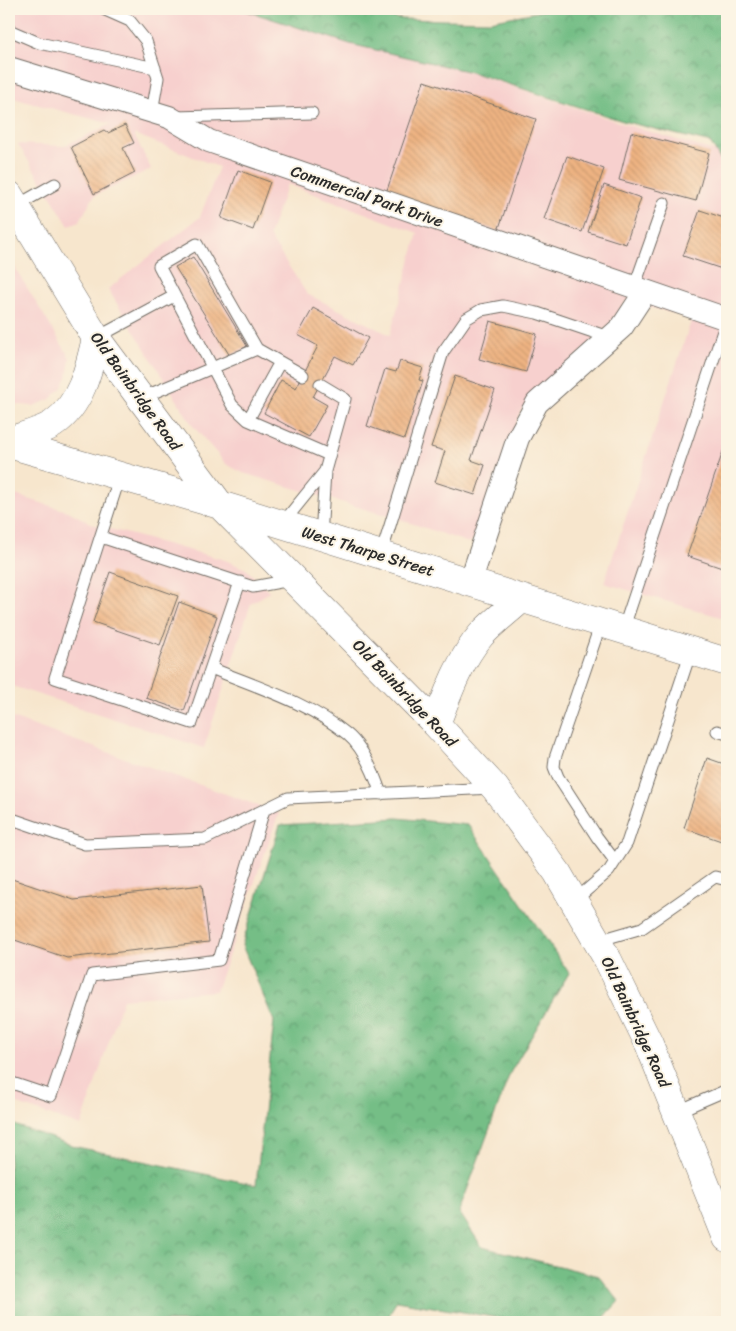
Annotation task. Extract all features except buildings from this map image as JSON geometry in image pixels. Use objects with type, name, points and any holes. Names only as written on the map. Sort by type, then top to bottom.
[{"type":"main road","name":"Old Bainbridge Road","points":[[11,200],[96,338],[220,505],[436,724],[495,788],[557,872],[596,941],[649,1044],[727,1238]]},
{"type":"main road","points":[[9,442],[53,424],[77,398],[88,372],[96,338]]},
{"type":"main road","name":"West Tharpe Street","points":[[9,442],[220,505],[727,662]]},
{"type":"main road","points":[[436,724],[453,680],[465,656],[482,635],[521,599]]},
{"type":"street","name":"Commercial Park Drive","points":[[9,68],[161,114],[209,142],[727,319]]},
{"type":"street","points":[[470,583],[518,438],[537,403],[622,327],[640,290]]},
{"type":"lane","points":[[103,9],[130,21],[146,41],[158,78],[161,114],[312,113]]},
{"type":"lane","points":[[9,30],[39,43],[155,68]]},
{"type":"lane","points":[[11,200],[55,184]]},
{"type":"lane","points":[[640,290],[664,203]]},
{"type":"lane","points":[[303,375],[258,349],[197,244],[159,266],[232,405],[248,420],[329,455]]},
{"type":"lane","points":[[96,338],[174,296]]},
{"type":"lane","points":[[381,555],[443,352],[466,319],[480,310],[503,306],[536,313],[611,338]]},
{"type":"lane","points":[[615,861],[558,777],[554,767],[555,758],[612,626],[727,319]]},
{"type":"lane","points":[[141,398],[258,349]]},
{"type":"lane","points":[[248,420],[280,362]]},
{"type":"lane","points":[[320,384],[345,399],[325,471],[321,537]]},
{"type":"lane","points":[[282,524],[325,471]]},
{"type":"lane","points":[[120,476],[55,678],[192,724],[240,582]]},
{"type":"lane","points":[[101,537],[252,587],[293,579]]},
{"type":"lane","points":[[574,901],[609,871],[627,843],[691,651]]},
{"type":"lane","points":[[211,668],[292,701],[348,735],[374,773],[381,794]]},
{"type":"lane","points":[[9,818],[85,844],[205,838],[288,798],[495,788]]},
{"type":"lane","points":[[9,1082],[52,1096],[92,975],[219,960],[264,810]]},
{"type":"lane","points":[[596,941],[642,928],[715,877],[727,880]]},
{"type":"lane","points":[[676,1112],[727,1090]]},
{"type":"shaded area","points":[[9,9],[282,9],[621,123],[727,155],[727,619],[604,583],[692,318],[626,301],[608,326],[521,410],[474,539],[469,543],[405,521],[243,473],[226,464],[193,426],[108,289],[200,217],[219,167],[134,134],[151,169],[94,196],[79,222],[69,226],[18,144],[64,146],[111,124],[9,97]],"holes":[[[287,184],[418,233],[390,335],[307,294],[269,236]]]},
{"type":"shaded area","points":[[9,258],[70,358],[67,377],[61,389],[49,400],[33,406],[9,404]]},
{"type":"shaded area","points":[[9,493],[70,512],[92,524],[225,560],[246,569],[270,592],[251,603],[204,748],[12,686],[9,696]]},
{"type":"shaded area","points":[[9,717],[279,813],[216,991],[123,999],[81,1126],[9,1101]]},
{"type":"green space","points":[[241,9],[335,9],[402,19],[490,21],[552,9],[727,9],[727,172],[711,143],[623,121],[471,72],[350,44]]},
{"type":"green space","points":[[397,818],[468,825],[569,973],[510,1073],[459,1212],[482,1247],[599,1276],[619,1301],[600,1322],[524,1322],[396,1301],[386,1322],[9,1322],[9,1123],[77,1147],[256,1185],[274,1021],[242,945],[280,825]]}]
